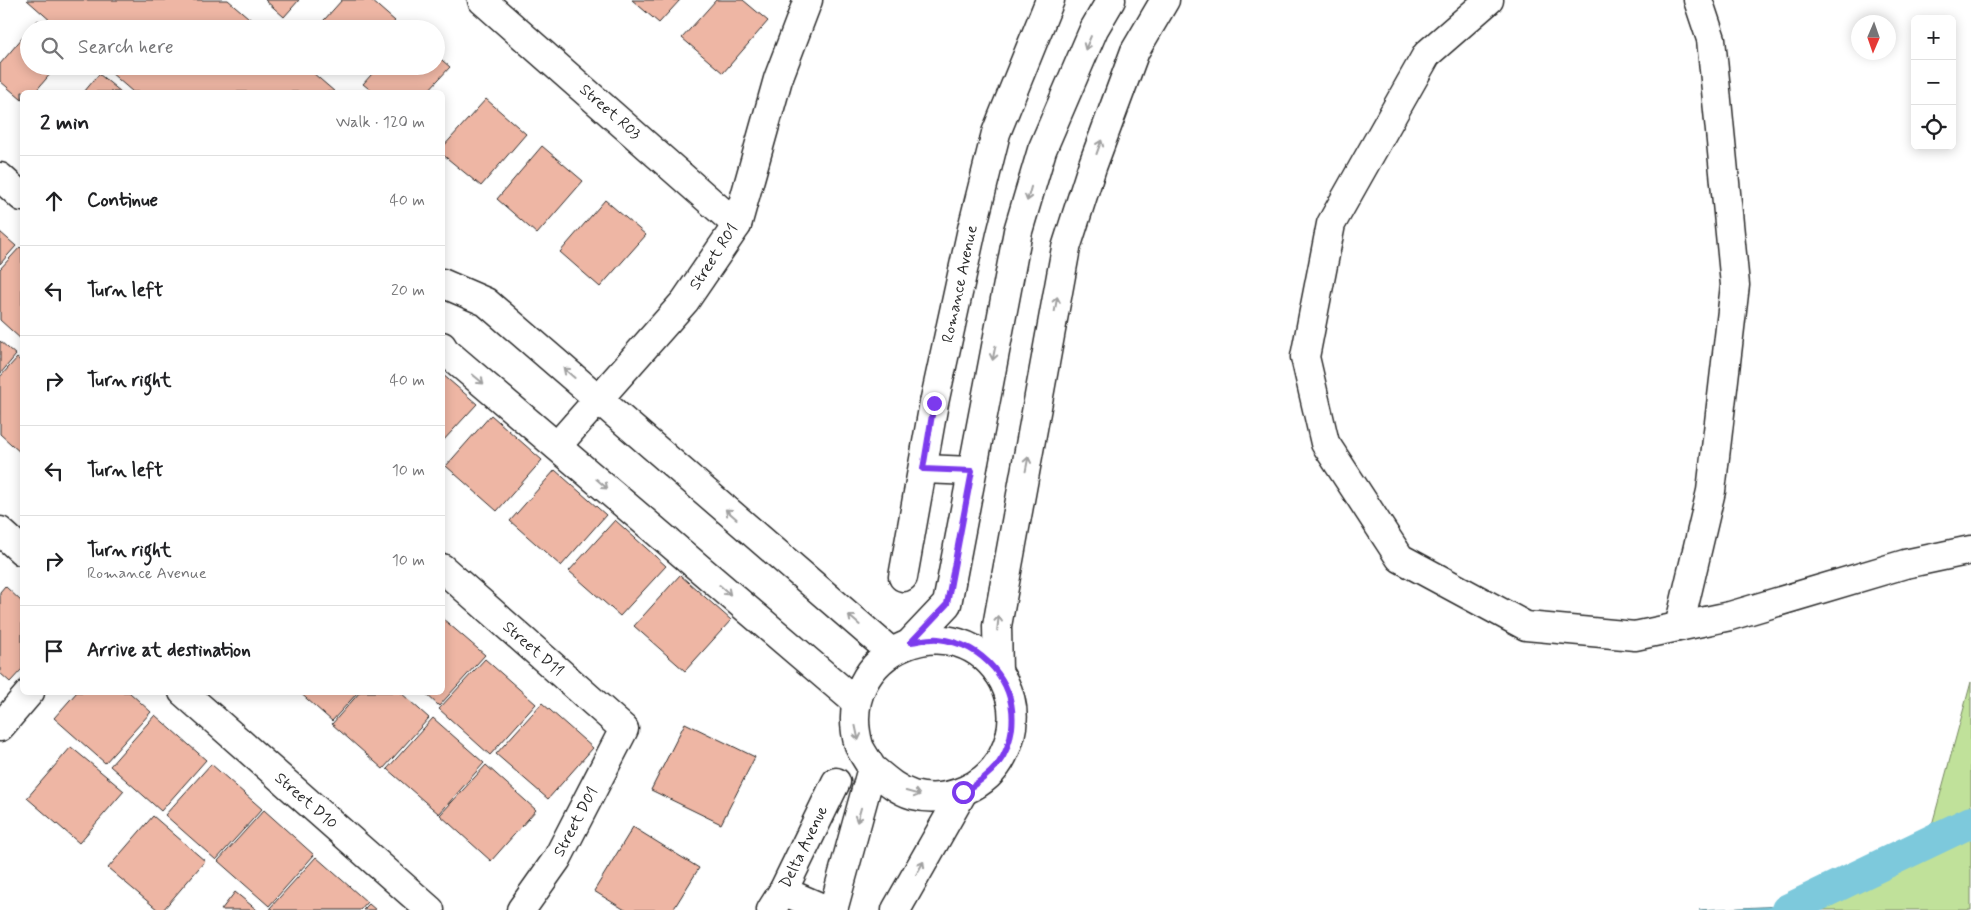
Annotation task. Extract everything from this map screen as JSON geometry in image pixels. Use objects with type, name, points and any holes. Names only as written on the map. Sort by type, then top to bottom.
[{"type":"street","name":"Street R03","points":[[482,0],[737,225]]},
{"type":"street","name":"Street R01","points":[[557,446],[685,300],[737,225],[778,79],[808,0]]},
{"type":"street","name":"Romance Avenue","points":[[904,577],[934,403],[972,229],[996,133],[1050,0]]},
{"type":"street","points":[[901,647],[936,639],[959,643],[981,655],[998,672],[1009,694],[1013,717],[1010,740],[999,762],[983,780],[963,792],[938,797],[914,795],[891,785],[872,768],[860,747],[855,722],[856,702],[863,682],[875,665],[901,647],[947,604],[1018,232],[1040,159],[1094,29],[1111,0]]},
{"type":"street","points":[[998,672],[997,626],[1066,248],[1092,167],[1135,51],[1165,0]]},
{"type":"street","points":[[1489,0],[1427,54],[1331,224],[1304,357],[1325,443],[1400,558],[1526,626],[1636,636],[1730,616],[1905,564],[1971,550]]},
{"type":"street","points":[[1679,627],[1711,491],[1735,285],[1711,39],[1698,0]]},
{"type":"street","points":[[0,177],[20,195]]},
{"type":"street","points":[[445,284],[486,302],[599,399],[901,647]]},
{"type":"street","points":[[445,351],[856,702]]},
{"type":"street","points":[[923,469],[972,471]]},
{"type":"street","points":[[0,531],[20,548]]},
{"type":"street","name":"Street D11","points":[[445,571],[624,729]]},
{"type":"street","points":[[0,727],[27,695]]},
{"type":"street","name":"Street D10","points":[[186,695],[430,910]]},
{"type":"street","name":"Street D01","points":[[520,910],[557,859],[624,729]]},
{"type":"street","points":[[833,910],[872,768]]},
{"type":"street","name":"Delta Avenue","points":[[777,900],[836,782]]},
{"type":"street","points":[[896,910],[963,792]]},
{"type":"street","points":[[777,900],[827,910]]},
{"type":"green space","points":[[1971,682],[1971,822],[1927,843]]},
{"type":"green space","points":[[1971,837],[1971,910],[1816,910],[1939,848]]},
{"type":"water","points":[[1800,905],[1796,910],[1699,910]]},
{"type":"building","points":[[27,0],[228,0],[251,20],[50,20]]},
{"type":"building","points":[[265,0],[299,0],[284,17]]},
{"type":"building","points":[[342,0],[371,0],[394,20],[324,20]]},
{"type":"building","points":[[632,0],[680,0],[659,23]]},
{"type":"building","points":[[716,0],[743,0],[768,21],[723,73],[682,38]]},
{"type":"building","points":[[20,41],[20,75],[49,75],[37,90],[20,90],[20,98],[0,81],[0,64]]},
{"type":"building","points":[[445,63],[450,67],[445,72]]},
{"type":"building","points":[[100,75],[119,90],[86,90]]},
{"type":"building","points":[[113,75],[315,75],[333,90],[131,90]]},
{"type":"building","points":[[371,75],[443,75],[429,90],[370,90],[363,84]]},
{"type":"building","points":[[486,99],[526,134],[481,186],[445,156],[445,145]]},
{"type":"building","points":[[542,146],[583,181],[537,234],[497,199]]},
{"type":"building","points":[[605,200],[646,235],[600,287],[560,252]]},
{"type":"building","points":[[0,232],[16,246],[0,264]]},
{"type":"building","points":[[20,247],[20,338],[0,320],[0,269]]},
{"type":"building","points":[[0,341],[16,355],[0,374]]},
{"type":"building","points":[[17,358],[20,360],[20,452],[0,434],[0,377]]},
{"type":"building","points":[[445,377],[477,404],[445,439]]},
{"type":"building","points":[[491,415],[542,460],[497,511],[446,466]]},
{"type":"building","points":[[555,470],[606,515],[561,566],[510,521]]},
{"type":"building","points":[[615,520],[666,566],[620,616],[569,571]]},
{"type":"building","points":[[680,575],[731,620],[685,671],[634,626]]},
{"type":"building","points":[[5,586],[20,600],[20,671],[10,682],[0,673],[0,592]]},
{"type":"building","points":[[445,621],[485,655],[439,706],[427,695],[445,695]]},
{"type":"building","points":[[485,659],[536,704],[490,755],[439,709]]},
{"type":"building","points":[[74,695],[132,695],[151,712],[105,763],[54,718]]},
{"type":"building","points":[[302,695],[355,695],[332,721]]},
{"type":"building","points":[[357,695],[403,695],[429,718],[383,769],[332,724]]},
{"type":"building","points":[[542,703],[593,748],[548,799],[496,754]]},
{"type":"building","points":[[155,715],[206,760],[161,811],[110,766]]},
{"type":"building","points":[[433,718],[484,763],[439,814],[387,769]]},
{"type":"building","points":[[685,723],[755,757],[721,824],[651,790]]},
{"type":"building","points":[[71,747],[124,791],[79,843],[27,798]]},
{"type":"building","points":[[211,764],[262,809],[216,860],[165,815]]},
{"type":"building","points":[[486,765],[536,810],[491,861],[440,815]]},
{"type":"building","points":[[264,810],[314,855],[269,906],[218,861]]},
{"type":"building","points":[[153,816],[205,861],[163,910],[158,910],[108,868]]},
{"type":"building","points":[[633,827],[699,868],[673,910],[625,910],[594,891]]},
{"type":"building","points":[[316,857],[367,902],[360,910],[273,910],[270,908]]},
{"type":"building","points":[[235,892],[257,910],[221,910]]},
{"type":"building","points":[[369,904],[376,910],[363,910]]},
{"type":"waterway","points":[[1787,910],[1971,822]]},
{"type":"route","points":[[934,403],[923,469],[972,471],[947,604],[911,642],[936,639],[959,643],[981,655],[998,672],[1009,694],[1013,717],[1010,740],[999,762],[983,780],[963,792]]}]
